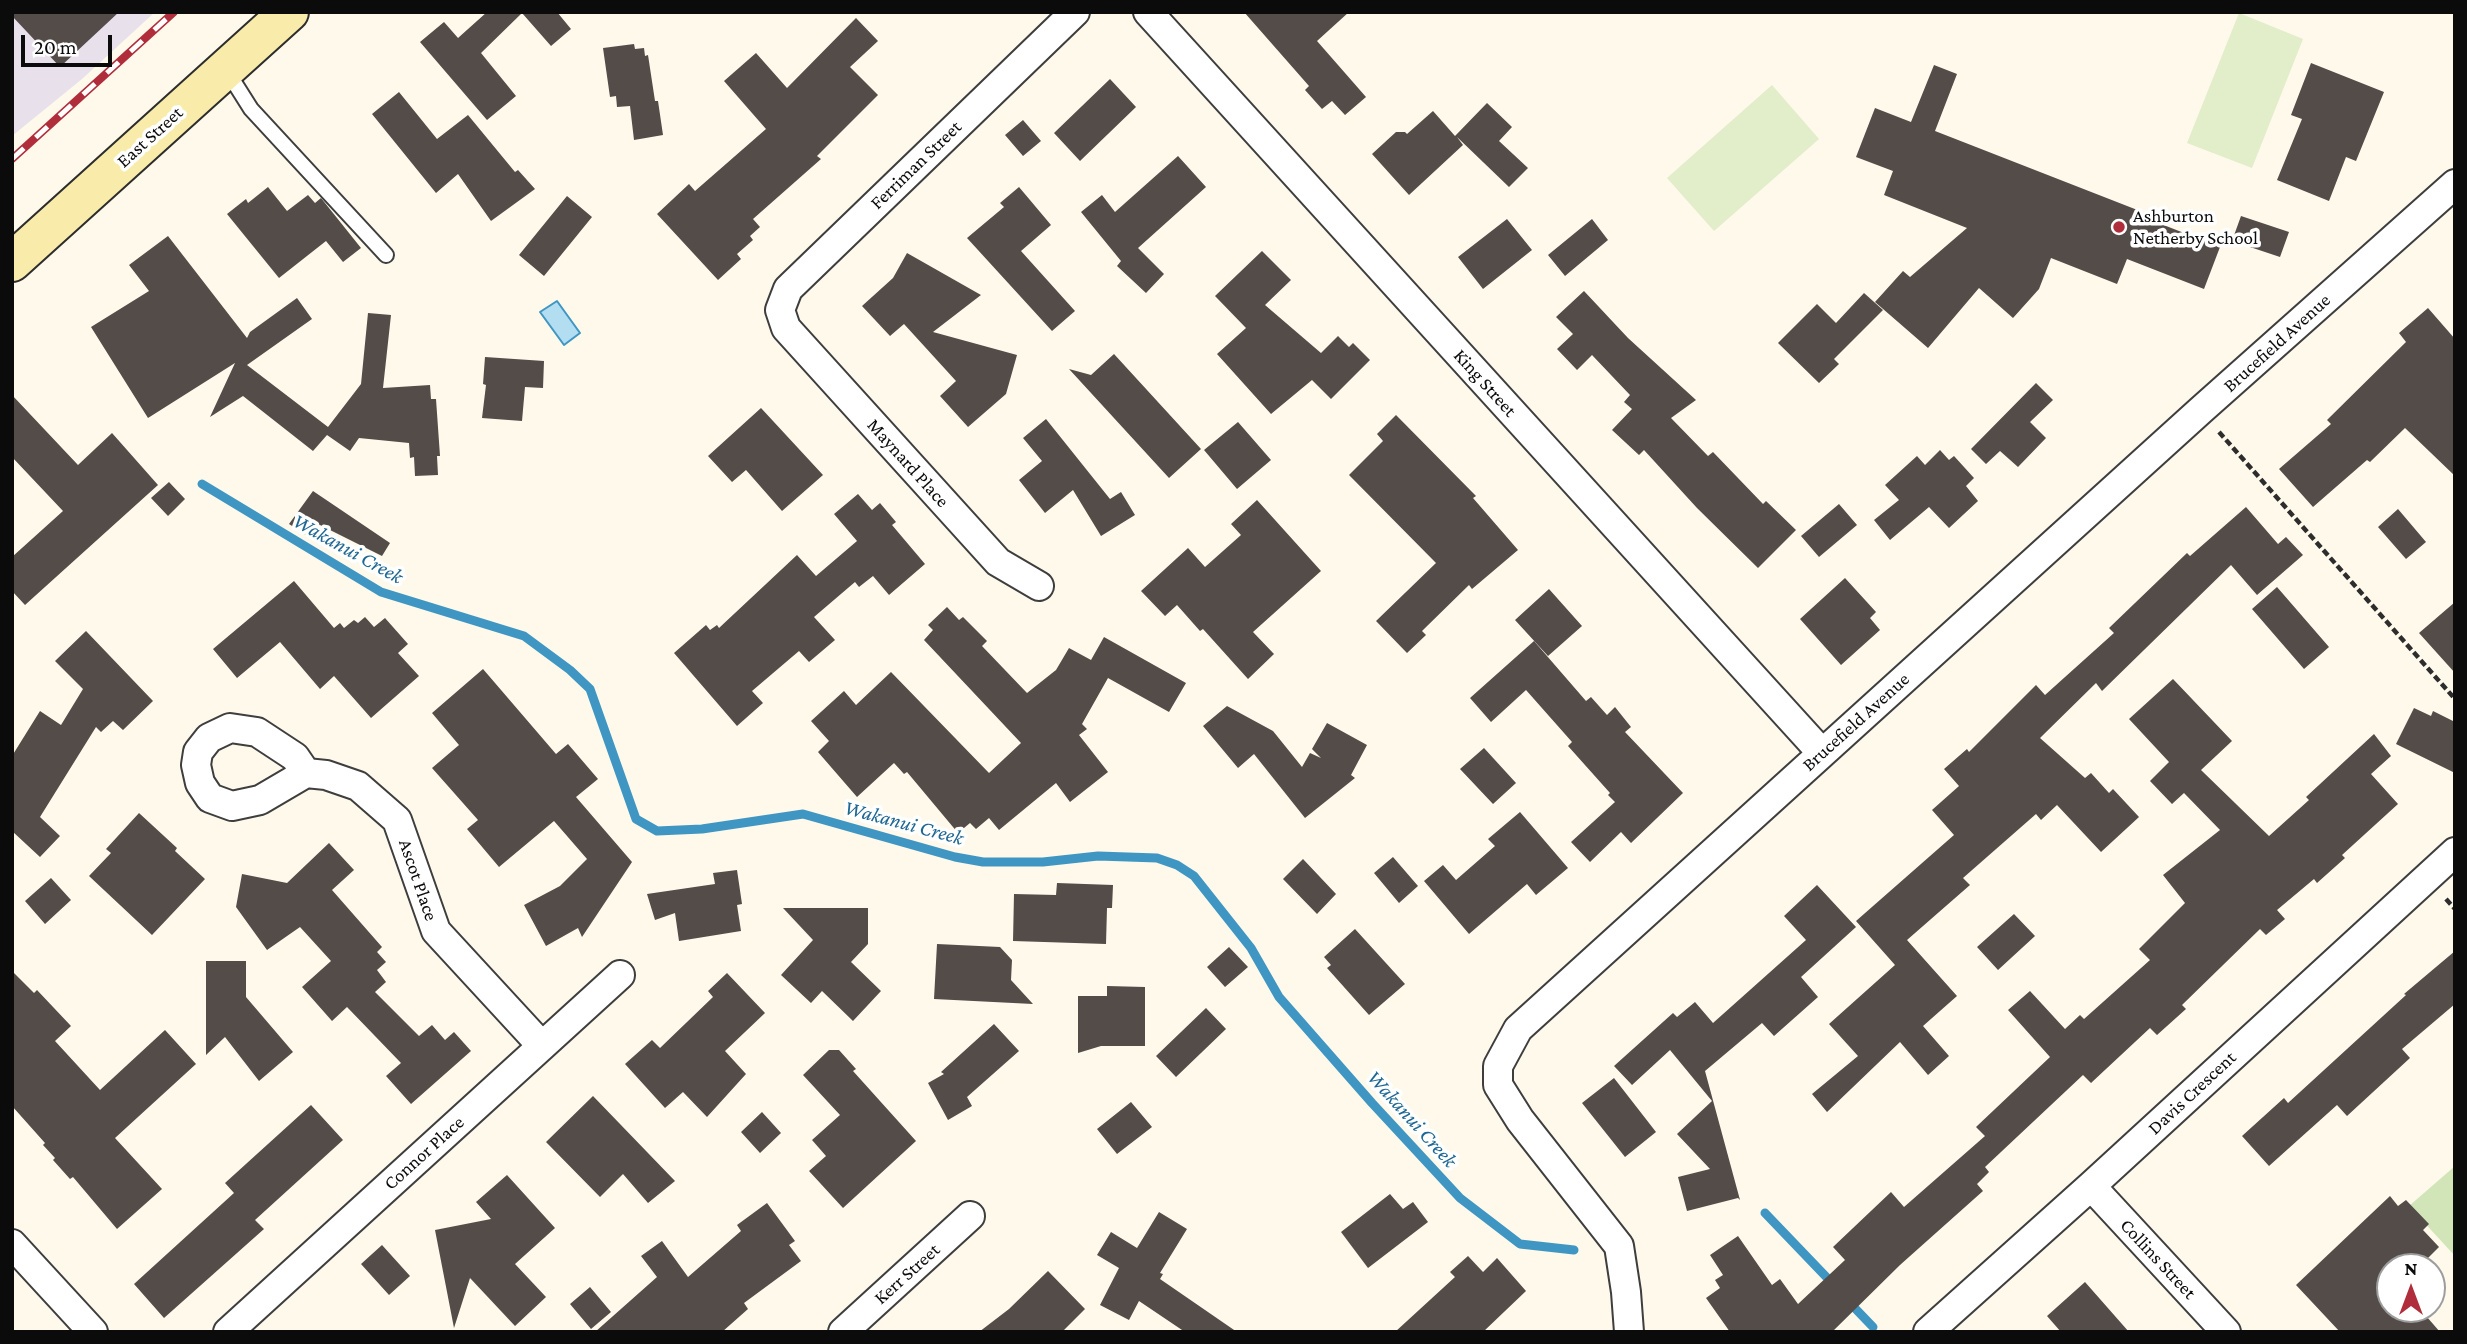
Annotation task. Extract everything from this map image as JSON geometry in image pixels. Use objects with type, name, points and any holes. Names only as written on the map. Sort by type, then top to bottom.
[{"type":"main road","name":"East Street","points":[[12,262],[289,12]]},
{"type":"street","name":"Ferriman Street","points":[[786,328],[780,310],[788,289],[1075,12]]},
{"type":"street","name":"King Street","points":[[1148,12],[1822,753]]},
{"type":"street","name":"Brucefield Avenue","points":[[1629,1332],[1619,1246],[1520,1120],[1498,1085],[1498,1066],[1518,1029],[2200,410],[2455,184]]},
{"type":"street","name":"Maynard Place","points":[[786,328],[998,562],[1039,586]]},
{"type":"street","name":"Ascot Place","points":[[306,773],[326,775],[358,786],[397,820],[436,931],[542,1046]]},
{"type":"street","name":"Davis Crescent","points":[[1928,1332],[2455,852]]},
{"type":"street","name":"Connor Place","points":[[228,1332],[620,975]]},
{"type":"street","name":"Collins Street","points":[[2091,1186],[2225,1332]]},
{"type":"street","name":"Kerr Street","points":[[843,1332],[971,1216]]},
{"type":"street","points":[[12,1244],[93,1332]]},
{"type":"lane","points":[[226,69],[251,109],[386,255]]},
{"type":"path","points":[[2200,410],[2455,699]]},
{"type":"shaded area","points":[[12,12],[155,12],[82,79],[12,136]]},
{"type":"green space","points":[[2239,13],[2303,39],[2252,168],[2187,143]]},
{"type":"green space","points":[[1772,85],[1819,139],[1714,231],[1667,178]]},
{"type":"green space","points":[[2455,1166],[2455,1256],[2409,1206]]},
{"type":"water","points":[[557,301],[580,333],[564,345],[540,312]]},
{"type":"building","points":[[12,12],[119,12],[60,67],[12,16]]},
{"type":"building","points":[[487,12],[557,12],[571,29],[551,46],[522,13],[481,53],[516,96],[487,120],[420,42],[444,22],[458,38]]},
{"type":"building","points":[[1244,12],[1349,12],[1317,41],[1366,97],[1345,115],[1332,101],[1322,109],[1305,90],[1309,86]]},
{"type":"building","points":[[856,18],[878,41],[850,67],[878,95],[817,156],[821,159],[753,219],[760,227],[750,236],[753,240],[737,254],[741,259],[718,280],[657,214],[689,184],[695,191],[766,129],[724,81],[756,53],[787,88]]},
{"type":"building","points":[[634,44],[635,49],[644,48],[645,56],[648,55],[663,135],[634,140],[630,106],[617,107],[616,96],[610,97],[603,48]]},
{"type":"building","points":[[2311,63],[2384,92],[2356,161],[2346,157],[2329,201],[2277,180],[2302,119],[2291,115]]},
{"type":"building","points":[[1934,65],[1957,74],[1935,131],[2163,220],[2161,224],[2220,247],[2204,289],[2127,259],[2117,284],[2051,258],[2039,289],[2013,318],[1979,288],[1928,348],[1875,302],[1903,271],[1910,277],[1967,228],[1884,195],[1893,171],[1856,157],[1875,108],[1911,122]]},
{"type":"building","points":[[1110,79],[1136,107],[1080,161],[1054,133]]},
{"type":"building","points":[[399,92],[437,139],[468,115],[515,172],[518,170],[535,189],[491,221],[458,174],[436,193],[372,114]]},
{"type":"building","points":[[1487,103],[1512,127],[1499,141],[1528,168],[1509,187],[1457,137],[1463,145],[1409,195],[1372,154],[1396,132],[1407,134],[1433,111],[1455,136]]},
{"type":"building","points":[[1023,120],[1041,141],[1023,156],[1005,135]]},
{"type":"building","points":[[1178,156],[1206,187],[1138,248],[1164,274],[1146,293],[1117,266],[1121,261],[1081,212],[1102,195],[1115,212]]},
{"type":"building","points":[[268,187],[287,211],[308,195],[315,203],[321,198],[361,248],[343,262],[326,241],[279,278],[227,214],[246,199],[248,203]]},
{"type":"building","points":[[1019,187],[1051,225],[1021,251],[1075,311],[1052,331],[967,238],[1004,207],[1000,203]]},
{"type":"building","points":[[567,196],[592,217],[544,276],[519,255]]},
{"type":"building","points":[[2241,216],[2289,232],[2280,257],[2232,241]]},
{"type":"building","points":[[1507,219],[1532,250],[1483,289],[1458,257]]},
{"type":"building","points":[[1592,219],[1608,240],[1565,276],[1548,255]]},
{"type":"building","points":[[168,236],[247,338],[250,332],[297,298],[312,319],[247,365],[328,427],[361,384],[368,313],[391,315],[383,388],[430,385],[431,399],[436,399],[440,456],[437,456],[438,475],[415,476],[414,457],[410,458],[409,443],[359,438],[350,451],[327,435],[313,451],[243,396],[210,417],[235,363],[148,418],[91,327],[149,291],[129,265]]},
{"type":"building","points":[[1262,251],[1291,280],[1265,305],[1321,353],[1338,336],[1349,347],[1353,343],[1370,360],[1331,399],[1312,380],[1271,414],[1217,354],[1246,328],[1215,296]]},
{"type":"building","points":[[907,253],[981,295],[933,332],[1017,355],[1006,394],[968,427],[940,396],[956,381],[904,324],[890,336],[862,306],[893,278]]},
{"type":"building","points":[[1584,291],[1628,338],[1696,400],[1671,418],[1708,456],[1713,452],[1763,504],[1766,501],[1796,530],[1758,568],[1697,508],[1644,450],[1639,455],[1612,430],[1632,409],[1624,402],[1630,395],[1592,355],[1577,370],[1557,349],[1573,334],[1556,317]]},
{"type":"building","points":[[1864,293],[1883,310],[1834,359],[1839,364],[1819,383],[1778,343],[1817,304],[1836,323]]},
{"type":"building","points":[[2428,308],[2455,339],[2455,476],[2405,428],[2370,462],[2367,460],[2313,507],[2279,469],[2331,424],[2327,420],[2406,342],[2399,333]]},
{"type":"building","points":[[1114,354],[1201,449],[1169,478],[1069,369],[1091,375]]},
{"type":"building","points":[[485,357],[544,361],[543,388],[525,387],[522,421],[482,418],[486,385],[483,384]]},
{"type":"building","points":[[2036,383],[2053,400],[2030,422],[2046,438],[2018,467],[2000,451],[1986,464],[1971,449]]},
{"type":"building","points":[[12,395],[78,465],[112,433],[158,485],[25,605],[12,591],[12,557],[63,511],[12,457]]},
{"type":"building","points":[[761,408],[823,475],[782,511],[746,470],[732,482],[708,456]]},
{"type":"building","points":[[1396,415],[1476,496],[1473,498],[1518,550],[1472,589],[1469,585],[1422,631],[1426,635],[1407,653],[1376,621],[1436,563],[1349,475],[1383,441],[1377,434]]},
{"type":"building","points":[[1046,419],[1110,499],[1121,492],[1135,515],[1101,536],[1073,490],[1045,513],[1019,480],[1042,461],[1023,438]]},
{"type":"building","points":[[1238,422],[1271,460],[1237,489],[1204,450]]},
{"type":"building","points":[[1940,450],[1949,460],[1954,456],[1974,478],[1966,486],[1978,501],[1949,528],[1929,507],[1890,540],[1874,520],[1899,500],[1885,485],[1917,456],[1925,465]]},
{"type":"building","points":[[169,482],[185,499],[168,516],[151,498]]},
{"type":"building","points":[[313,491],[390,543],[382,556],[318,524],[309,537],[289,524]]},
{"type":"building","points":[[858,494],[872,510],[880,503],[896,522],[892,525],[925,564],[889,595],[873,576],[859,587],[855,582],[814,617],[835,640],[809,662],[799,651],[752,691],[763,703],[737,726],[674,653],[706,625],[710,630],[717,625],[719,628],[797,555],[816,576],[857,541],[834,514]]},
{"type":"building","points":[[1257,500],[1321,571],[1253,632],[1274,654],[1248,679],[1203,629],[1200,631],[1177,605],[1165,616],[1141,591],[1188,548],[1205,567],[1241,535],[1231,524]]},
{"type":"building","points":[[1839,504],[1857,525],[1819,557],[1801,536]]},
{"type":"building","points":[[2246,507],[2278,544],[2286,537],[2303,555],[2257,595],[2231,565],[2102,691],[2096,683],[2040,738],[2085,778],[2091,773],[2109,793],[2113,789],[2139,817],[2101,852],[2057,805],[2041,820],[2036,814],[1963,878],[1970,885],[1907,940],[1957,996],[1923,1026],[1949,1056],[1928,1075],[1900,1042],[1827,1112],[1812,1094],[1858,1056],[1829,1024],[1895,965],[1856,921],[1954,835],[1932,810],[1959,786],[1944,769],[1967,749],[1969,752],[2036,685],[2045,695],[2114,633],[2109,628],[2187,553],[2190,556]]},
{"type":"building","points":[[2398,509],[2426,542],[2406,559],[2378,527]]},
{"type":"building","points":[[1845,578],[1876,612],[1870,618],[1880,630],[1841,665],[1800,619]]},
{"type":"building","points":[[294,581],[334,628],[340,623],[344,628],[354,620],[358,623],[365,617],[374,627],[385,618],[408,644],[398,653],[419,676],[371,718],[334,676],[320,689],[280,642],[237,678],[213,649]]},
{"type":"building","points":[[2277,587],[2329,647],[2304,669],[2252,609]]},
{"type":"building","points":[[1549,589],[1582,626],[1548,656],[1515,620]]},
{"type":"building","points":[[2455,602],[2455,673],[2419,633]]},
{"type":"building","points":[[947,607],[959,620],[963,617],[987,641],[982,646],[1027,693],[1056,670],[1069,648],[1091,660],[1104,637],[1186,683],[1169,712],[1108,678],[1082,724],[1087,729],[1079,735],[1108,772],[1070,802],[1056,783],[999,830],[989,818],[976,829],[970,823],[958,833],[907,772],[904,774],[894,763],[857,797],[818,752],[829,741],[811,721],[844,691],[856,705],[891,672],[989,773],[1021,743],[924,640],[933,630],[928,625]]},
{"type":"building","points":[[86,631],[153,701],[123,730],[113,721],[101,732],[96,727],[40,817],[60,836],[40,857],[12,831],[12,756],[40,711],[61,725],[83,689],[55,661]]},
{"type":"building","points":[[1534,641],[1586,701],[1591,697],[1607,715],[1615,707],[1631,727],[1625,732],[1683,793],[1631,843],[1621,832],[1590,862],[1571,842],[1615,802],[1608,795],[1610,793],[1568,746],[1572,742],[1526,690],[1491,722],[1470,698]]},
{"type":"building","points":[[483,669],[556,754],[568,744],[598,779],[576,797],[632,862],[582,937],[578,928],[546,946],[524,905],[560,886],[587,859],[554,821],[499,867],[467,829],[478,820],[432,768],[459,745],[432,713]]},
{"type":"building","points":[[2173,679],[2232,741],[2201,770],[2269,836],[2309,800],[2306,797],[2374,734],[2391,756],[2371,774],[2398,804],[2342,855],[2345,858],[2317,883],[2314,879],[2277,910],[2285,919],[2266,935],[2260,929],[2182,1005],[2186,1009],[2157,1035],[2150,1028],[2091,1083],[2083,1075],[1985,1167],[1989,1172],[1977,1184],[1983,1191],[1900,1265],[1832,1332],[1730,1332],[1706,1298],[1720,1288],[1715,1280],[1723,1275],[1710,1255],[1738,1236],[1772,1285],[1780,1279],[1798,1304],[1845,1260],[1833,1247],[1891,1192],[1904,1207],[1985,1136],[1976,1127],[2050,1057],[2008,1010],[2030,991],[2065,1029],[2080,1015],[2084,1019],[2150,960],[2139,949],[2185,903],[2163,875],[2220,830],[2184,793],[2172,804],[2150,781],[2169,762],[2129,719]]},
{"type":"building","points":[[1227,706],[1273,731],[1302,767],[1310,753],[1321,758],[1312,749],[1327,723],[1367,745],[1351,775],[1355,778],[1305,818],[1254,754],[1238,768],[1203,726]]},
{"type":"building","points":[[2414,708],[2431,716],[2433,711],[2455,722],[2455,773],[2396,744]]},
{"type":"building","points":[[1484,748],[1516,783],[1493,804],[1460,769]]},
{"type":"building","points":[[1520,812],[1568,868],[1536,895],[1527,884],[1469,934],[1424,881],[1443,865],[1456,880],[1495,846],[1488,839]]},
{"type":"building","points":[[139,813],[177,848],[175,851],[205,879],[152,935],[89,876],[111,853],[106,849]]},
{"type":"building","points":[[329,843],[354,870],[332,890],[382,947],[377,952],[386,962],[377,970],[386,982],[375,992],[419,1036],[432,1025],[445,1040],[454,1032],[471,1051],[411,1104],[386,1076],[401,1063],[347,1007],[332,1021],[302,987],[331,961],[300,927],[267,950],[236,907],[242,874],[287,883]]},
{"type":"building","points":[[1393,857],[1418,886],[1399,903],[1374,873]]},
{"type":"building","points":[[1303,859],[1336,894],[1317,914],[1283,879]]},
{"type":"building","points":[[737,870],[742,904],[737,905],[741,931],[679,941],[675,913],[655,920],[647,894],[715,884],[713,873]]},
{"type":"building","points":[[51,878],[71,900],[45,924],[25,901]]},
{"type":"building","points":[[1057,883],[1113,885],[1112,908],[1107,908],[1106,944],[1013,941],[1014,894],[1056,895]]},
{"type":"building","points":[[1817,885],[1856,927],[1801,977],[1818,997],[1774,1036],[1762,1023],[1705,1071],[1740,1200],[1738,1198],[1687,1211],[1678,1177],[1710,1169],[1677,1134],[1712,1101],[1670,1050],[1632,1085],[1614,1066],[1673,1013],[1677,1017],[1695,1002],[1713,1023],[1806,940],[1784,916]]},
{"type":"building","points":[[783,908],[868,908],[868,944],[851,962],[881,991],[853,1021],[822,991],[811,1003],[781,975],[813,940]]},
{"type":"building","points":[[2014,914],[2035,936],[1998,970],[1977,947]]},
{"type":"building","points":[[1355,929],[1405,984],[1369,1015],[1327,968],[1331,965],[1324,957]]},
{"type":"building","points":[[937,944],[1000,947],[1012,960],[1011,980],[1033,1004],[934,999]]},
{"type":"building","points":[[1229,947],[1248,967],[1225,987],[1207,967]]},
{"type":"building","points":[[2455,951],[2455,1004],[2402,1049],[2410,1058],[2347,1116],[2337,1105],[2269,1166],[2242,1136],[2284,1098],[2288,1103],[2406,995],[2404,994]]},
{"type":"building","points":[[206,961],[246,961],[246,997],[293,1052],[259,1081],[225,1037],[206,1055]]},
{"type":"building","points":[[12,971],[34,993],[37,990],[71,1026],[55,1041],[100,1090],[165,1030],[196,1064],[115,1138],[162,1189],[117,1229],[73,1177],[70,1179],[53,1160],[55,1158],[43,1145],[45,1143],[12,1106]]},
{"type":"building","points":[[727,973],[765,1013],[725,1051],[746,1074],[707,1117],[683,1092],[665,1108],[625,1064],[652,1040],[660,1048],[713,997],[708,991]]},
{"type":"building","points":[[1107,986],[1145,987],[1145,1046],[1101,1046],[1078,1053],[1078,996],[1107,996]]},
{"type":"building","points":[[1206,1008],[1226,1029],[1176,1077],[1156,1056]]},
{"type":"building","points":[[994,1024],[1019,1051],[967,1097],[972,1106],[948,1120],[928,1083],[944,1074],[941,1072]]},
{"type":"building","points":[[829,1050],[839,1050],[856,1069],[853,1071],[916,1141],[843,1208],[809,1171],[826,1156],[812,1140],[840,1115],[803,1075]]},
{"type":"building","points":[[1614,1078],[1656,1132],[1625,1157],[1582,1103]]},
{"type":"building","points":[[593,1096],[675,1181],[648,1203],[623,1174],[600,1197],[546,1142]]},
{"type":"building","points":[[1131,1102],[1152,1127],[1117,1154],[1097,1129]]},
{"type":"building","points":[[311,1105],[343,1140],[255,1220],[264,1229],[164,1318],[134,1284],[234,1193],[225,1183]]},
{"type":"building","points":[[762,1112],[781,1133],[760,1153],[741,1132]]},
{"type":"building","points":[[507,1175],[555,1228],[515,1264],[546,1297],[515,1326],[470,1278],[454,1328],[435,1230],[491,1219],[476,1202]]},
{"type":"building","points":[[1390,1194],[1403,1209],[1413,1202],[1428,1222],[1368,1268],[1341,1232]]},
{"type":"building","points":[[2390,1196],[2398,1206],[2406,1200],[2429,1224],[2423,1230],[2439,1247],[2433,1253],[2376,1253],[2376,1323],[2432,1323],[2440,1332],[2340,1332],[2296,1285]]},
{"type":"building","points":[[767,1203],[795,1241],[789,1245],[801,1261],[744,1303],[748,1309],[722,1332],[595,1332],[657,1277],[641,1256],[662,1241],[688,1277],[741,1231],[737,1225]]},
{"type":"building","points":[[1159,1212],[1187,1229],[1160,1273],[1163,1274],[1160,1279],[1237,1332],[1185,1332],[1139,1301],[1129,1320],[1100,1305],[1119,1268],[1097,1255],[1111,1232],[1137,1248]]},
{"type":"building","points":[[382,1245],[410,1276],[389,1295],[361,1264]]},
{"type":"building","points":[[1468,1256],[1483,1272],[1497,1258],[1526,1291],[1483,1332],[1395,1332],[1455,1277],[1450,1272]]},
{"type":"building","points":[[1048,1271],[1085,1309],[1062,1332],[979,1332],[1009,1309]]},
{"type":"building","points":[[2085,1282],[2129,1332],[2061,1332],[2047,1316]]},
{"type":"building","points":[[590,1287],[611,1312],[591,1329],[570,1304]]},
{"type":"waterway","name":"Wakanui Creek","points":[[202,484],[381,592],[524,636],[570,670],[590,689],[636,819],[657,831],[702,829],[803,814],[955,857],[983,862],[1043,862],[1098,856],[1157,858],[1177,865],[1194,876],[1251,948],[1279,997],[1460,1198],[1520,1244],[1574,1250]]},
{"type":"waterway","name":"Wakanui Creek","points":[[1765,1213],[1834,1285]]},
{"type":"waterway","name":"Wakanui Creek","points":[[1848,1301],[1873,1327]]},
{"type":"railway","points":[[12,159],[174,12]]},
{"type":"place","name":"Ashburton Netherby School","points":[[2119,227]]}]
